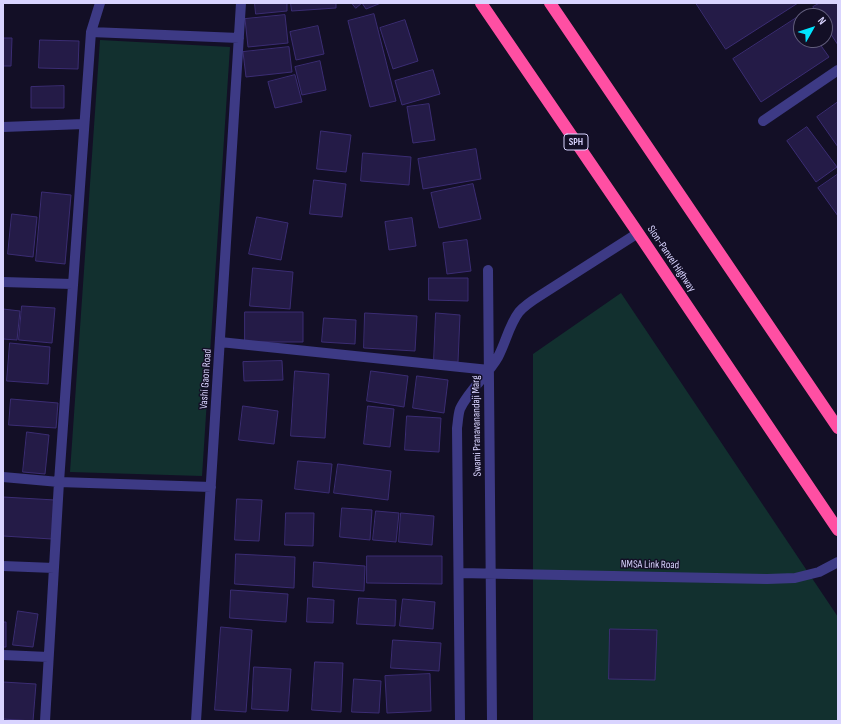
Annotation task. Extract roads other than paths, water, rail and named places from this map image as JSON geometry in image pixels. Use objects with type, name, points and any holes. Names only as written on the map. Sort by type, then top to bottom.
[{"type":"highway","name":"Sion-Panvel Highway","points":[[481,3],[838,530]]},
{"type":"highway","points":[[550,3],[838,428]]},
{"type":"street","points":[[45,721],[72,284],[91,32],[100,3]]},
{"type":"street","name":"Vashi Gaon Road","points":[[196,721],[241,3]]},
{"type":"street","points":[[91,32],[239,38]]},
{"type":"street","points":[[763,121],[838,70]]},
{"type":"street","points":[[3,127],[84,124]]},
{"type":"street","points":[[489,370],[503,347],[513,322],[526,306],[638,233]]},
{"type":"street","points":[[488,270],[489,370]]},
{"type":"street","points":[[3,282],[72,284]]},
{"type":"street","points":[[220,342],[489,370]]},
{"type":"street","name":"Swami Pranavanandaji Marg","points":[[460,721],[457,428],[460,411],[467,398],[489,370]]},
{"type":"street","name":"Swami Pranavanandaji Marg","points":[[489,370],[492,721]]},
{"type":"street","points":[[3,477],[59,482],[211,487]]},
{"type":"street","name":"NMSA Link Road","points":[[459,572],[774,579],[795,578],[818,572],[838,562]]},
{"type":"street","points":[[3,566],[54,568]]},
{"type":"street","points":[[3,654],[48,657]]}]
